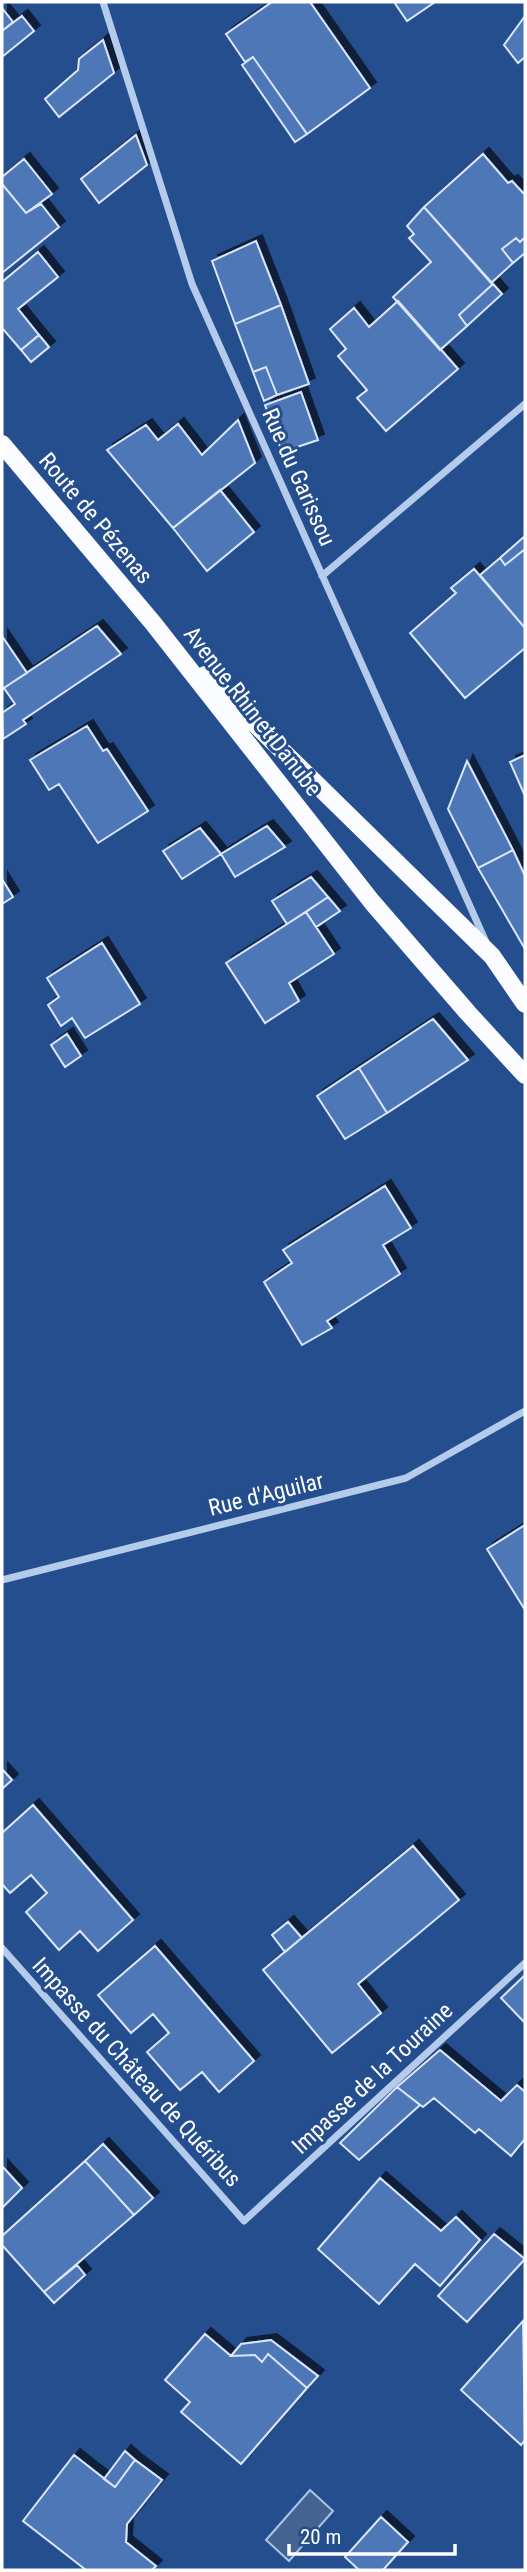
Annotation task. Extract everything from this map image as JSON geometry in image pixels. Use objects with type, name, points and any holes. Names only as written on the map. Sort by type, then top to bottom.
[{"type":"main road","name":"Route de Pézenas","points":[[2,444],[153,623]]},
{"type":"main road","name":"Avenue Rhin et Danube","points":[[153,623],[492,956],[525,1004]]},
{"type":"main road","name":"Avenue Rhin et Danube","points":[[153,623],[372,902],[524,1075]]},
{"type":"street","name":"Rue du Garissou","points":[[103,2],[192,284],[492,956]]},
{"type":"street","points":[[322,576],[525,404]]},
{"type":"street","name":"Rue d'Aguilar","points":[[2,1580],[406,1478],[525,1411]]},
{"type":"street","name":"Impasse du Château de Quéribus","points":[[2,1948],[244,2221]]},
{"type":"street","name":"Impasse de la Touraine","points":[[244,2221],[525,1963]]},
{"type":"water","points":[[310,2490],[333,2511],[289,2561],[266,2540]]},
{"type":"building","points":[[272,2],[310,2],[370,88],[307,134],[253,57],[245,62],[226,34]]},
{"type":"building","points":[[394,2],[435,2],[407,21]]},
{"type":"building","points":[[2,8],[13,22],[2,31]]},
{"type":"building","points":[[22,16],[34,31],[2,57],[2,31]]},
{"type":"building","points":[[525,16],[525,57],[518,63],[504,45]]},
{"type":"building","points":[[103,40],[114,73],[59,117],[45,99],[78,70],[79,59]]},
{"type":"building","points":[[253,57],[307,134],[295,142],[242,65]]},
{"type":"building","points":[[136,135],[147,165],[99,203],[81,179]]},
{"type":"building","points":[[483,154],[508,183],[512,181],[525,195],[525,237],[520,242],[516,238],[502,249],[513,263],[491,283],[424,207]]},
{"type":"building","points":[[24,159],[52,194],[26,213],[2,184],[2,177]]},
{"type":"building","points":[[2,184],[26,213],[41,204],[59,227],[2,273]]},
{"type":"building","points":[[424,207],[493,284],[459,315],[467,326],[440,350],[393,297],[431,262],[409,238],[414,234],[407,226]]},
{"type":"building","points":[[525,237],[525,253],[513,263],[502,249],[516,238],[520,242]]},
{"type":"building","points":[[256,241],[281,305],[235,324],[212,261]]},
{"type":"building","points":[[38,252],[58,277],[18,309],[39,335],[21,350],[2,328],[2,282]]},
{"type":"building","points":[[493,284],[502,294],[467,326],[459,315]]},
{"type":"building","points":[[398,301],[458,369],[386,431],[357,398],[367,390],[338,356],[346,349],[330,329],[354,308],[369,327]]},
{"type":"building","points":[[281,305],[309,384],[277,395],[266,367],[253,372],[235,324]]},
{"type":"building","points":[[39,335],[49,347],[31,362],[21,350]]},
{"type":"building","points":[[266,367],[277,395],[264,401],[253,372]]},
{"type":"building","points":[[301,392],[318,440],[282,452],[265,405]]},
{"type":"building","points":[[238,420],[255,463],[173,528],[107,450],[146,425],[158,440],[178,424],[202,455]]},
{"type":"building","points":[[220,490],[254,532],[207,571],[173,528]]},
{"type":"building","points":[[525,536],[525,549],[505,565],[500,558]]},
{"type":"building","points":[[525,549],[525,628],[480,575],[500,558],[505,565]]},
{"type":"building","points":[[474,569],[525,628],[525,648],[465,698],[410,633],[456,593],[451,588]]},
{"type":"building","points":[[97,626],[121,654],[23,720],[26,724],[3,739],[2,713],[15,704],[4,688]]},
{"type":"building","points":[[2,636],[27,673],[2,689]]},
{"type":"building","points":[[87,726],[103,751],[107,749],[148,811],[98,843],[59,784],[49,790],[30,760]]},
{"type":"building","points":[[525,755],[525,796],[510,762]]},
{"type":"building","points":[[467,761],[513,850],[478,868],[448,809]]},
{"type":"building","points":[[267,826],[285,847],[235,877],[221,854]]},
{"type":"building","points":[[200,828],[221,854],[182,879],[163,851]]},
{"type":"building","points":[[513,850],[525,876],[525,949],[478,868]]},
{"type":"building","points":[[311,877],[328,897],[287,924],[272,901]]},
{"type":"building","points":[[2,879],[13,897],[2,904]]},
{"type":"building","points":[[328,897],[340,911],[316,927],[306,912]]},
{"type":"building","points":[[306,912],[334,954],[289,983],[299,1001],[265,1023],[226,963]]},
{"type":"building","points":[[102,943],[140,1004],[85,1038],[72,1018],[61,1026],[48,1005],[59,997],[47,978]]},
{"type":"building","points":[[433,1019],[468,1060],[387,1113],[359,1068]]},
{"type":"building","points":[[67,1034],[81,1056],[65,1067],[51,1045]]},
{"type":"building","points":[[359,1068],[387,1113],[345,1139],[317,1096]]},
{"type":"building","points":[[385,1186],[411,1228],[383,1245],[400,1274],[327,1321],[332,1328],[302,1345],[264,1282],[292,1263],[283,1250]]},
{"type":"building","points":[[525,1525],[525,1610],[487,1549]]},
{"type":"building","points":[[2,1769],[12,1780],[2,1789]]},
{"type":"building","points":[[33,1805],[133,1920],[98,1951],[80,1931],[59,1950],[26,1912],[47,1893],[31,1875],[10,1893],[2,1884],[2,1833]]},
{"type":"building","points":[[413,1846],[459,1900],[358,1984],[381,2013],[332,2053],[263,1970]]},
{"type":"building","points":[[288,1922],[302,1938],[285,1952],[272,1935]]},
{"type":"building","points":[[155,1946],[254,2061],[219,2092],[202,2072],[180,2090],[147,2052],[169,2033],[153,2014],[131,2033],[98,1995]]},
{"type":"building","points":[[525,1975],[525,2023],[501,1998]]},
{"type":"building","points":[[440,2050],[501,2101],[517,2085],[525,2092],[525,2139],[511,2156],[479,2129],[475,2133],[434,2098],[423,2107],[397,2087]]},
{"type":"building","points":[[397,2087],[420,2105],[359,2160],[340,2143]]},
{"type":"building","points":[[103,2144],[153,2198],[134,2215],[85,2161]]},
{"type":"building","points":[[85,2161],[134,2215],[44,2292],[2,2245],[2,2236]]},
{"type":"building","points":[[2,2166],[22,2188],[2,2208]]},
{"type":"building","points":[[380,2178],[441,2231],[456,2217],[480,2240],[440,2286],[415,2264],[379,2304],[318,2249]]},
{"type":"building","points":[[494,2234],[525,2259],[467,2322],[438,2296]]},
{"type":"building","points":[[77,2265],[85,2275],[54,2303],[44,2292]]},
{"type":"building","points":[[523,2321],[525,2440],[521,2445],[461,2390]]},
{"type":"building","points":[[205,2334],[231,2356],[255,2355],[262,2362],[268,2354],[307,2388],[241,2464],[181,2412],[190,2402],[165,2380]]},
{"type":"building","points":[[271,2340],[318,2376],[307,2388],[268,2354],[262,2362],[255,2355],[231,2356],[241,2344]]},
{"type":"building","points":[[125,2451],[135,2460],[115,2487],[104,2479]]},
{"type":"building","points":[[74,2455],[115,2487],[135,2460],[162,2480],[127,2524],[126,2542],[156,2566],[152,2570],[86,2570],[23,2521]]},
{"type":"building","points":[[381,2517],[408,2542],[383,2570],[359,2570],[345,2557]]}]
